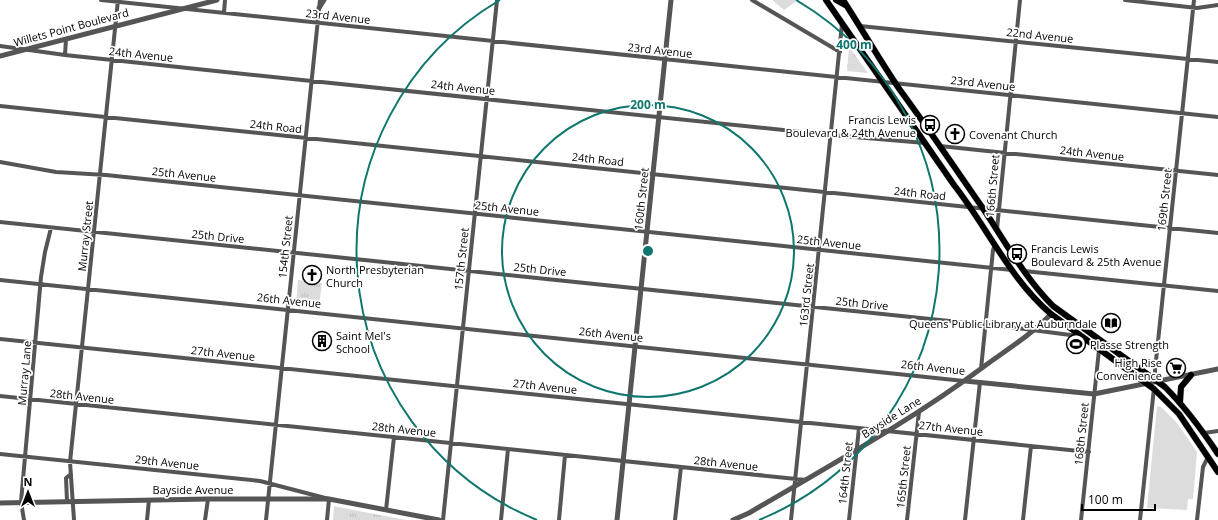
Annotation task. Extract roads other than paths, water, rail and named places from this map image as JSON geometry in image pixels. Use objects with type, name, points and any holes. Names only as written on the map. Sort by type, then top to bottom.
[{"type":"main road","points":[[826,0],[1024,286],[1042,306],[1078,336],[1154,389],[1179,414],[1218,472]]},
{"type":"main road","points":[[836,0],[847,3]]},
{"type":"main road","points":[[843,0],[847,3],[896,83],[1024,271],[1046,298],[1053,306],[1165,387],[1180,402],[1218,454]]},
{"type":"main road","points":[[1180,402],[1182,387],[1191,374]]},
{"type":"street","name":"23rd Avenue","points":[[101,0],[1218,117]]},
{"type":"street","name":"Willets Point Boulevard","points":[[0,56],[217,0]]},
{"type":"street","points":[[224,13],[225,0]]},
{"type":"street","name":"154th Street","points":[[266,520],[320,0]]},
{"type":"street","points":[[319,8],[324,0]]},
{"type":"street","name":"157th Street","points":[[443,520],[497,0]]},
{"type":"street","name":"160th Street","points":[[617,520],[671,0]]},
{"type":"street","points":[[752,0],[840,52]]},
{"type":"street","name":"166th Street","points":[[997,231],[1020,0]]},
{"type":"street","points":[[1125,0],[1193,7],[1218,5]]},
{"type":"street","name":"169th Street","points":[[1140,520],[1156,381],[1155,372],[1194,0]]},
{"type":"street","name":"Murray Street","points":[[74,520],[70,462],[118,1]]},
{"type":"street","name":"163rd Street","points":[[791,520],[838,78],[842,24]]},
{"type":"street","name":"22nd Avenue","points":[[860,26],[1218,62]]},
{"type":"street","points":[[65,55],[66,39]]},
{"type":"street","name":"24th Avenue","points":[[0,46],[65,55],[312,81],[832,135],[925,143]]},
{"type":"street","name":"24th Road","points":[[0,106],[1218,233]]},
{"type":"street","name":"24th Avenue","points":[[940,146],[1218,175]]},
{"type":"street","name":"25th Avenue","points":[[0,162],[56,172],[299,195],[1012,270]]},
{"type":"street","name":"25th Drive","points":[[0,222],[1034,330],[1078,336]]},
{"type":"street","name":"Murray Lane","points":[[24,520],[22,502],[35,343],[45,252],[51,228]]},
{"type":"street","points":[[981,369],[993,250],[995,244]]},
{"type":"street","points":[[1024,271],[1218,291]]},
{"type":"street","name":"26th Avenue","points":[[0,280],[1094,394],[1218,369]]},
{"type":"street","name":"Bayside Lane","points":[[732,520],[749,514],[919,412],[965,381],[1034,330],[1051,314]]},
{"type":"street","name":"27th Avenue","points":[[0,339],[1089,452]]},
{"type":"street","name":"168th Street","points":[[1082,520],[1099,350]]},
{"type":"street","points":[[965,520],[980,382]]},
{"type":"street","name":"28th Avenue","points":[[0,396],[806,480]]},
{"type":"street","name":"165th Street","points":[[907,520],[919,412]]},
{"type":"street","name":"164th Street","points":[[849,520],[859,428]]},
{"type":"street","points":[[1204,433],[1218,431]]},
{"type":"street","points":[[394,438],[386,510],[439,520]]},
{"type":"street","points":[[1023,520],[1031,446]]},
{"type":"street","points":[[501,520],[508,449]]},
{"type":"street","name":"29th Avenue","points":[[0,454],[258,481],[329,499]]},
{"type":"street","points":[[559,520],[565,455]]},
{"type":"street","points":[[1197,520],[1203,467],[1208,457]]},
{"type":"street","points":[[675,520],[680,467]]},
{"type":"street","name":"Murray Street","points":[[67,501],[66,478],[71,474]]},
{"type":"street","points":[[205,520],[208,499]]},
{"type":"street","name":"Bayside Avenue","points":[[0,503],[208,499],[329,499],[386,510]]},
{"type":"street","points":[[327,520],[329,499]]},
{"type":"street","points":[[147,520],[149,500]]},
{"type":"street","points":[[742,520],[749,514]]},
{"type":"place","name":"Francis Lewis Boulevard & 24th Avenue","points":[[930,125]]},
{"type":"place","name":"Covenant Church","points":[[955,134]]},
{"type":"place","name":"Francis Lewis Boulevard & 25th Avenue","points":[[1017,254]]},
{"type":"place","name":"North Presbyterian Church","points":[[312,275]]},
{"type":"place","name":"Queens Public Library at Auburndale","points":[[1111,323]]},
{"type":"place","name":"Saint Mel's School","points":[[322,341]]},
{"type":"place","name":"Plasse Strength","points":[[1076,344]]},
{"type":"place","name":"High Rise Convenience","points":[[1176,368]]}]
